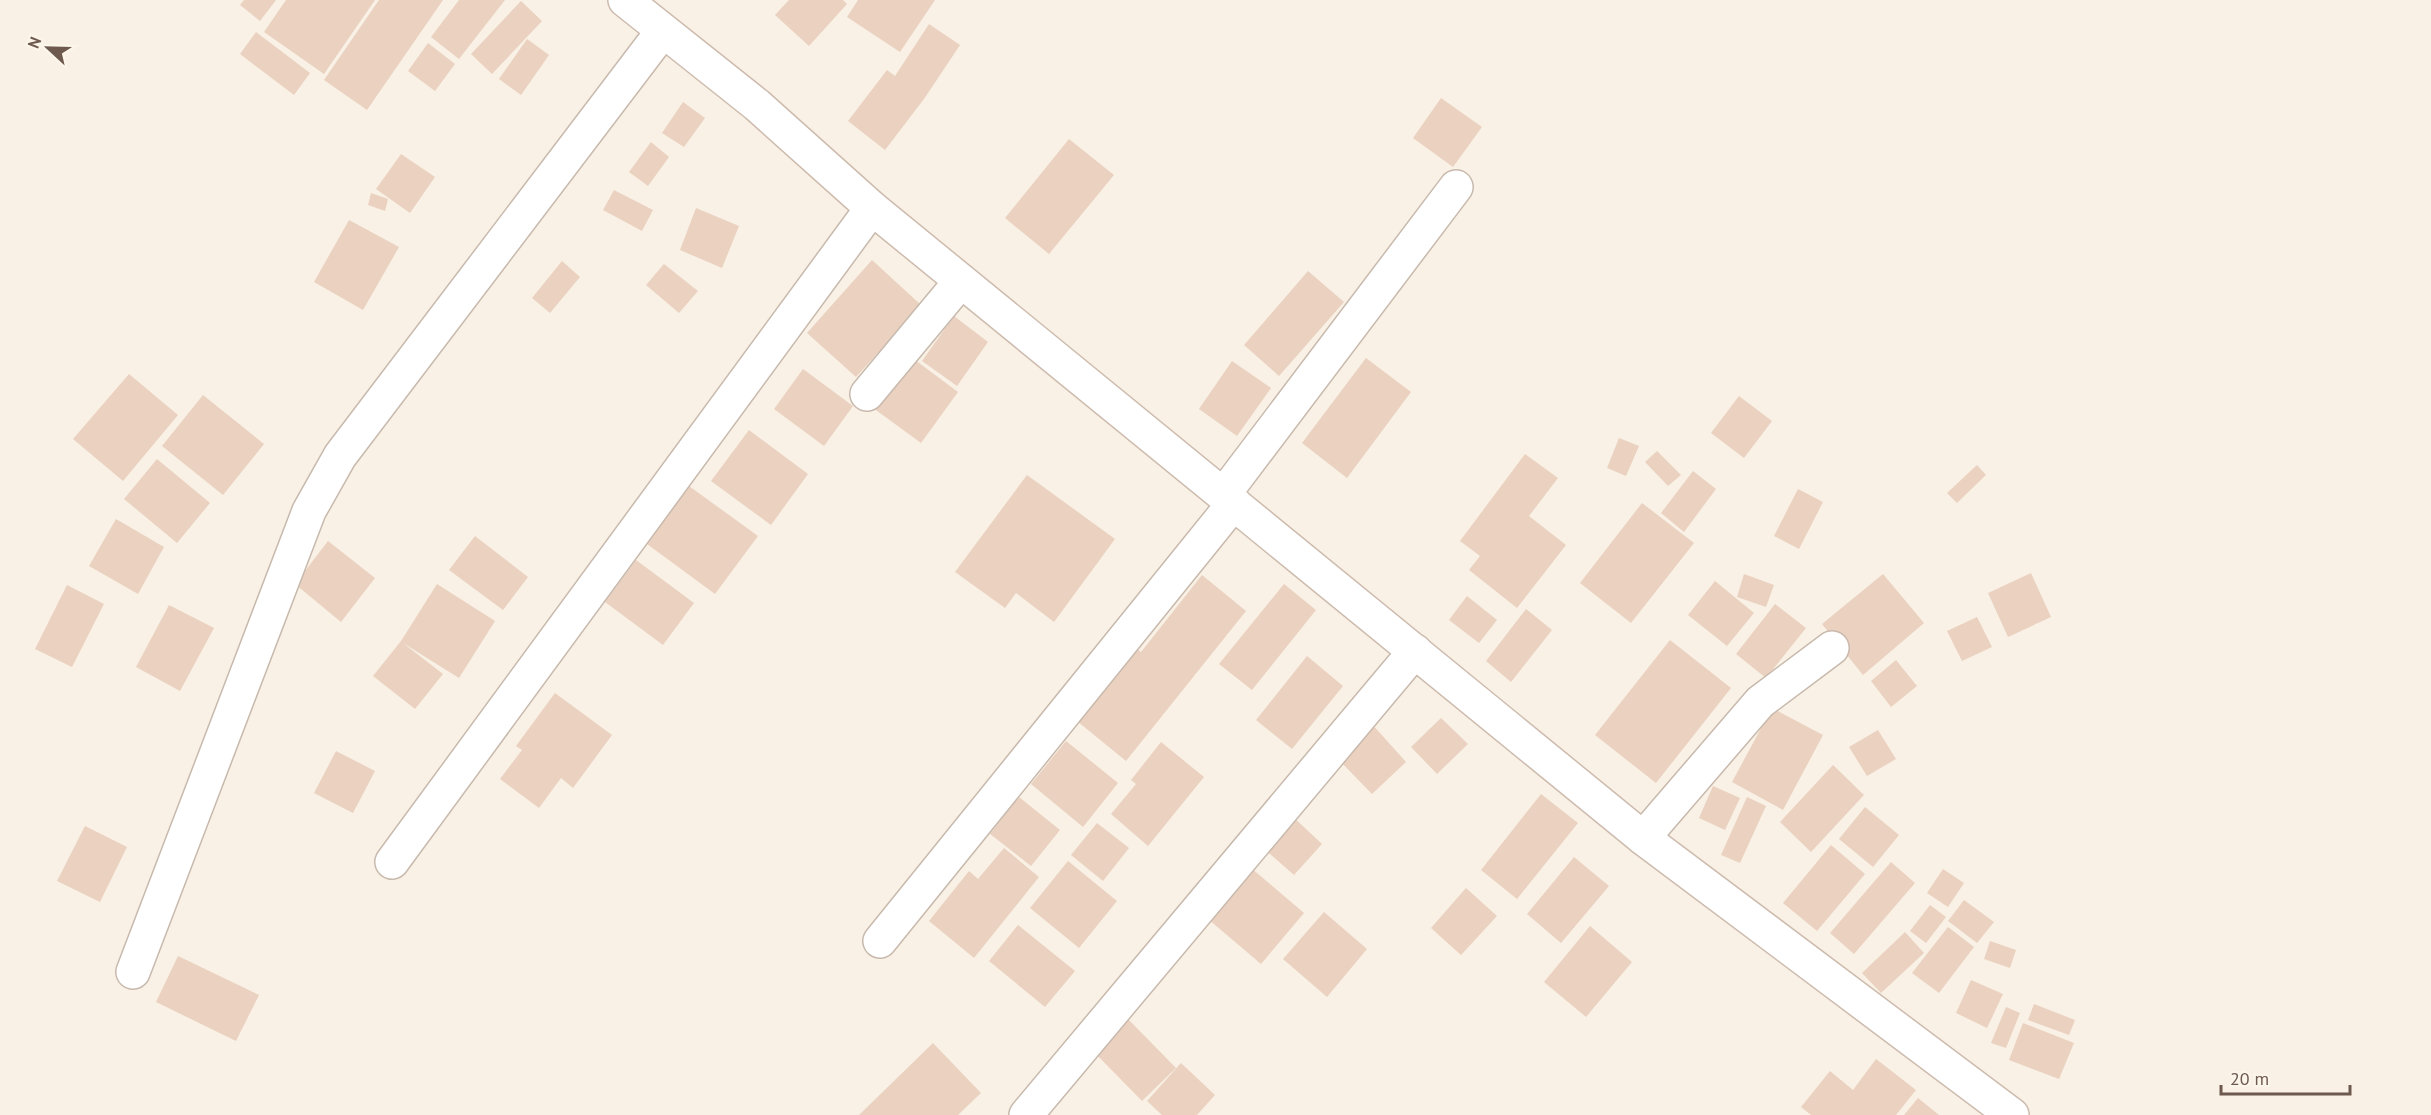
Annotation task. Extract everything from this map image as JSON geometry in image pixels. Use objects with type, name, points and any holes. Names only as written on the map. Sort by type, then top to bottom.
[{"type":"street","points":[[625,0],[662,32],[757,105],[872,208],[1122,414],[1229,498],[1643,838],[2012,1115]]},
{"type":"street","points":[[133,972],[309,511],[340,456],[662,32]]},
{"type":"street","points":[[880,941],[1229,498],[1456,187]]},
{"type":"street","points":[[392,862],[872,208]]},
{"type":"street","points":[[867,394],[961,281]]},
{"type":"street","points":[[1643,838],[1760,702],[1832,648]]},
{"type":"street","points":[[1026,1115],[1415,651]]},
{"type":"building","points":[[244,0],[276,0],[260,21],[240,5]]},
{"type":"building","points":[[286,0],[375,0],[324,74],[264,32]]},
{"type":"building","points":[[379,0],[443,0],[367,110],[324,80]]},
{"type":"building","points":[[459,0],[505,0],[459,59],[431,37]]},
{"type":"building","points":[[789,0],[843,0],[847,4],[809,46],[775,15]]},
{"type":"building","points":[[858,0],[935,0],[900,52],[847,17]]},
{"type":"building","points":[[521,1],[542,21],[492,74],[471,54]]},
{"type":"building","points":[[929,24],[960,45],[924,99],[885,150],[848,121],[887,70],[895,76]]},
{"type":"building","points":[[256,32],[310,73],[294,95],[240,54]]},
{"type":"building","points":[[527,39],[549,55],[521,95],[499,79]]},
{"type":"building","points":[[428,43],[455,64],[435,91],[408,71]]},
{"type":"building","points":[[1441,98],[1482,127],[1453,167],[1413,138]]},
{"type":"building","points":[[683,102],[705,118],[684,147],[662,133]]},
{"type":"building","points":[[1069,139],[1114,175],[1049,254],[1005,218]]},
{"type":"building","points":[[651,142],[669,157],[648,186],[629,172]]},
{"type":"building","points":[[401,154],[435,177],[410,213],[376,189]]},
{"type":"building","points":[[614,190],[653,210],[642,231],[603,210]]},
{"type":"building","points":[[371,193],[388,199],[385,211],[368,205]]},
{"type":"building","points":[[696,208],[739,226],[722,268],[680,250]]},
{"type":"building","points":[[349,220],[399,247],[363,310],[314,282]]},
{"type":"building","points":[[872,260],[921,305],[856,377],[807,333]]},
{"type":"building","points":[[562,261],[580,277],[550,313],[532,298]]},
{"type":"building","points":[[664,264],[698,291],[679,313],[646,285]]},
{"type":"building","points":[[1308,271],[1344,302],[1279,376],[1244,345]]},
{"type":"building","points":[[954,316],[988,342],[957,386],[922,361]]},
{"type":"building","points":[[907,354],[958,392],[921,443],[869,405]]},
{"type":"building","points":[[1366,358],[1411,392],[1347,478],[1302,443]]},
{"type":"building","points":[[1232,361],[1271,388],[1237,436],[1199,409]]},
{"type":"building","points":[[803,369],[853,406],[824,446],[774,409]]},
{"type":"building","points":[[129,374],[178,415],[123,481],[73,439]]},
{"type":"building","points":[[203,395],[264,444],[223,495],[162,446]]},
{"type":"building","points":[[1739,396],[1772,421],[1744,458],[1711,433]]},
{"type":"building","points":[[749,430],[808,474],[771,525],[711,481]]},
{"type":"building","points":[[1619,438],[1639,446],[1626,476],[1607,468]]},
{"type":"building","points":[[1657,451],[1681,475],[1668,486],[1645,462]]},
{"type":"building","points":[[1525,454],[1558,478],[1529,516],[1566,545],[1517,608],[1469,570],[1480,556],[1460,541]]},
{"type":"building","points":[[157,459],[210,503],[177,543],[124,499]]},
{"type":"building","points":[[1977,465],[1986,475],[1957,503],[1947,493]]},
{"type":"building","points":[[1693,471],[1716,489],[1684,532],[1661,513]]},
{"type":"building","points":[[1027,475],[1115,539],[1054,622],[1016,593],[1005,608],[955,572]]},
{"type":"building","points":[[689,486],[758,536],[715,594],[647,544]]},
{"type":"building","points":[[1798,489],[1823,502],[1799,549],[1774,536]]},
{"type":"building","points":[[1642,503],[1694,543],[1631,623],[1580,583]]},
{"type":"building","points":[[116,519],[164,547],[138,594],[89,566]]},
{"type":"building","points":[[475,536],[528,577],[503,610],[449,570]]},
{"type":"building","points":[[328,541],[375,578],[341,622],[295,584]]},
{"type":"building","points":[[636,560],[694,603],[663,645],[605,602]]},
{"type":"building","points":[[2031,573],[2051,617],[2008,637],[1988,593]]},
{"type":"building","points":[[1744,574],[1774,585],[1766,607],[1737,597]]},
{"type":"building","points":[[1883,574],[1924,623],[1863,675],[1822,624]]},
{"type":"building","points":[[1202,575],[1246,611],[1126,761],[1077,721],[1136,648],[1141,652]]},
{"type":"building","points":[[1715,581],[1754,613],[1727,646],[1688,615]]},
{"type":"building","points":[[437,584],[495,621],[459,678],[403,643],[443,674],[415,709],[373,676],[401,641]]},
{"type":"building","points":[[1284,584],[1316,610],[1252,690],[1219,664]]},
{"type":"building","points":[[67,585],[104,604],[72,667],[35,649]]},
{"type":"building","points":[[1467,596],[1497,620],[1479,643],[1449,620]]},
{"type":"building","points":[[1775,604],[1806,628],[1766,678],[1736,654]]},
{"type":"building","points":[[169,605],[214,628],[180,691],[136,667]]},
{"type":"building","points":[[1526,609],[1552,630],[1511,682],[1486,661]]},
{"type":"building","points":[[1977,617],[1992,647],[1962,661],[1947,631]]},
{"type":"building","points":[[1670,640],[1731,688],[1656,783],[1595,735]]},
{"type":"building","points":[[1307,656],[1343,686],[1292,749],[1256,720]]},
{"type":"building","points":[[1896,660],[1917,686],[1891,707],[1871,681]]},
{"type":"building","points":[[555,693],[612,735],[573,788],[561,778],[539,808],[500,779],[522,750],[516,746]]},
{"type":"building","points":[[1772,708],[1823,735],[1783,810],[1732,782]]},
{"type":"building","points":[[1441,718],[1468,744],[1437,774],[1411,747]]},
{"type":"building","points":[[1371,723],[1406,762],[1372,794],[1336,757]]},
{"type":"building","points":[[1878,730],[1896,759],[1867,776],[1849,747]]},
{"type":"building","points":[[1066,741],[1118,783],[1083,827],[1031,784]]},
{"type":"building","points":[[1161,742],[1204,777],[1148,846],[1111,814],[1136,784],[1131,780]]},
{"type":"building","points":[[336,751],[375,771],[353,813],[314,793]]},
{"type":"building","points":[[1833,765],[1864,795],[1811,852],[1780,822]]},
{"type":"building","points":[[1713,786],[1740,798],[1725,830],[1699,818]]},
{"type":"building","points":[[1541,794],[1578,823],[1517,899],[1481,870]]},
{"type":"building","points":[[1019,797],[1060,830],[1031,866],[990,834]]},
{"type":"building","points":[[1747,797],[1766,806],[1740,863],[1721,855]]},
{"type":"building","points":[[1865,807],[1899,835],[1873,867],[1839,839]]},
{"type":"building","points":[[1290,814],[1322,844],[1294,875],[1261,846]]},
{"type":"building","points":[[1097,823],[1129,848],[1103,881],[1071,855]]},
{"type":"building","points":[[85,826],[127,847],[100,902],[57,881]]},
{"type":"building","points":[[1831,845],[1865,874],[1817,931],[1783,903]]},
{"type":"building","points":[[1004,848],[1039,877],[974,958],[929,921],[969,871],[978,879]]},
{"type":"building","points":[[1574,857],[1609,886],[1561,943],[1527,914]]},
{"type":"building","points":[[1068,861],[1117,901],[1079,948],[1030,908]]},
{"type":"building","points":[[1244,862],[1304,913],[1261,964],[1201,913]]},
{"type":"building","points":[[1891,862],[1915,883],[1854,954],[1830,933]]},
{"type":"building","points":[[1943,869],[1964,883],[1948,907],[1927,893]]},
{"type":"building","points":[[1466,888],[1497,916],[1461,955],[1431,928]]},
{"type":"building","points":[[1964,900],[1994,922],[1977,943],[1948,921]]},
{"type":"building","points":[[1930,905],[1946,917],[1926,943],[1910,931]]},
{"type":"building","points":[[1324,912],[1367,949],[1327,997],[1283,959]]},
{"type":"building","points":[[1018,925],[1075,971],[1045,1007],[989,961]]},
{"type":"building","points":[[1590,926],[1632,962],[1586,1017],[1544,982]]},
{"type":"building","points":[[1948,927],[1974,947],[1939,993],[1912,973]]},
{"type":"building","points":[[1905,932],[1924,953],[1881,993],[1862,973]]},
{"type":"building","points":[[1990,941],[2016,950],[2010,968],[1984,959]]},
{"type":"building","points":[[178,956],[259,995],[236,1041],[156,1002]]},
{"type":"building","points":[[1971,980],[2003,994],[1987,1028],[1956,1013]]},
{"type":"building","points":[[2034,1004],[2075,1020],[2069,1035],[2028,1020]]},
{"type":"building","points":[[2006,1007],[2020,1013],[2006,1048],[1991,1043]]},
{"type":"building","points":[[1127,1018],[1176,1068],[1142,1101],[1093,1051]]},
{"type":"building","points":[[2023,1023],[2074,1043],[2059,1079],[2009,1060]]},
{"type":"building","points":[[933,1043],[981,1093],[958,1115],[859,1115]]},
{"type":"building","points":[[1876,1059],[1916,1090],[1896,1115],[1811,1115],[1801,1107],[1830,1071],[1853,1090]]},
{"type":"building","points":[[1181,1063],[1215,1095],[1197,1115],[1162,1115],[1147,1101]]},
{"type":"building","points":[[1918,1098],[1939,1115],[1904,1115]]}]
